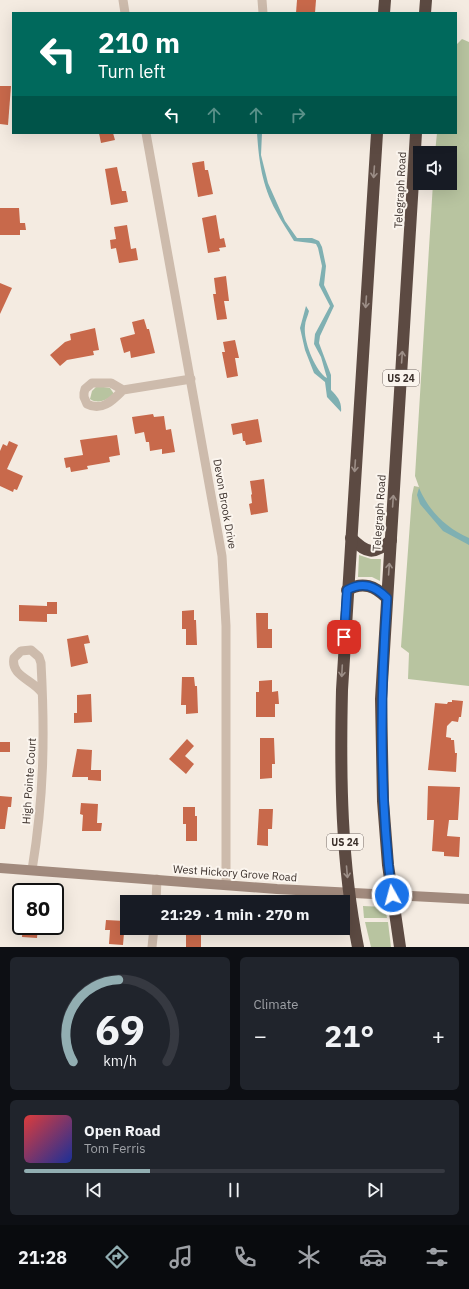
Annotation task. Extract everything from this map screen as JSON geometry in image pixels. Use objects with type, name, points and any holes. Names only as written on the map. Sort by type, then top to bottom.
[{"type":"highway","points":[[384,12],[385,0]]},
{"type":"highway","points":[[425,12],[426,0]]},
{"type":"highway","name":"US 24","points":[[358,947],[349,893],[341,754],[342,690],[376,134]]},
{"type":"highway","name":"Telegraph Road","points":[[392,895],[383,801],[382,673],[416,134]]},
{"type":"highway","points":[[351,538],[360,547],[369,551],[381,549],[391,540]]},
{"type":"highway","points":[[347,590],[354,586],[368,585],[375,588],[387,598]]},
{"type":"highway","name":"US 24","points":[[392,895],[400,947]]},
{"type":"street","points":[[124,0],[125,12]]},
{"type":"street","points":[[262,0],[263,12]]},
{"type":"street","name":"Devon Brook Drive","points":[[146,134],[219,534],[224,578],[226,626],[226,885]]},
{"type":"street","points":[[123,390],[191,379]]},
{"type":"street","name":"High Pointe Court","points":[[32,870],[44,769],[42,693],[39,657],[30,650],[21,651],[14,658],[13,666],[16,671],[39,687],[42,693]]},
{"type":"street","name":"West Hickory Grove Road","points":[[0,868],[226,885],[469,899]]},
{"type":"street","points":[[156,895],[157,879]]},
{"type":"street","points":[[152,947],[153,935]]},
{"type":"green space","points":[[462,39],[469,42],[469,686],[408,679],[409,653],[401,647],[412,495],[414,486],[419,487],[415,476],[433,190],[457,190],[457,146],[436,146],[437,134],[457,134],[457,44]]},
{"type":"green space","points":[[97,386],[110,388],[114,394],[103,401],[93,401],[90,399],[92,391]]},
{"type":"green space","points":[[359,555],[371,559],[381,559],[380,581],[372,577],[358,577]]},
{"type":"green space","points":[[363,906],[385,907],[387,918],[364,918]]},
{"type":"green space","points":[[365,922],[388,922],[391,947],[371,947]]},
{"type":"water","points":[[257,134],[262,134],[261,155],[268,183],[285,221],[297,238],[312,238],[319,241],[322,247],[326,266],[324,285],[334,306],[320,336],[319,343],[331,375],[331,390],[339,400],[341,412],[327,397],[325,382],[314,373],[305,350],[300,328],[306,306],[309,311],[305,322],[308,347],[318,369],[327,378],[321,357],[314,344],[315,334],[330,306],[319,285],[322,266],[318,248],[316,244],[294,241],[278,215],[267,192],[259,154]]},
{"type":"water","points":[[419,488],[428,504],[439,518],[453,529],[469,538],[469,545],[443,531],[420,504],[417,495]]},
{"type":"building","points":[[297,0],[316,0],[315,12],[296,12]]},
{"type":"building","points":[[0,86],[11,86],[8,125],[0,124]]},
{"type":"building","points":[[99,134],[113,134],[115,140],[101,143]]},
{"type":"building","points":[[204,161],[205,170],[208,170],[213,194],[198,197],[192,163]]},
{"type":"building","points":[[117,167],[122,191],[126,191],[128,202],[111,205],[105,169]]},
{"type":"building","points":[[0,208],[19,208],[20,223],[25,223],[26,230],[20,230],[20,235],[0,235]]},
{"type":"building","points":[[216,215],[220,239],[224,238],[226,247],[219,248],[220,251],[208,253],[202,218]]},
{"type":"building","points":[[127,225],[131,249],[136,248],[138,260],[119,263],[116,248],[111,249],[110,240],[116,239],[114,227]]},
{"type":"building","points":[[226,276],[229,301],[224,301],[227,319],[217,320],[213,294],[216,294],[214,278]]},
{"type":"building","points":[[0,283],[12,288],[0,314]]},
{"type":"building","points":[[144,319],[147,329],[149,329],[155,353],[131,358],[130,351],[124,353],[120,338],[135,334],[132,322]]},
{"type":"building","points":[[95,328],[99,350],[93,351],[94,355],[67,360],[60,366],[50,355],[65,342],[71,340],[70,334]]},
{"type":"building","points":[[235,340],[239,358],[235,358],[238,376],[227,378],[222,352],[225,352],[223,342]]},
{"type":"building","points":[[153,414],[154,417],[164,416],[166,430],[171,429],[175,452],[162,454],[162,449],[150,451],[149,442],[146,442],[144,432],[135,434],[132,417]]},
{"type":"building","points":[[258,419],[262,442],[246,445],[245,441],[243,441],[242,433],[233,435],[231,424]]},
{"type":"building","points":[[117,435],[120,455],[109,457],[110,462],[87,466],[88,469],[71,472],[70,467],[66,468],[64,458],[83,455],[80,440]]},
{"type":"building","points":[[9,441],[18,445],[7,469],[23,476],[17,490],[14,489],[13,492],[0,486],[0,451],[3,444],[7,446]]},
{"type":"building","points":[[264,479],[268,512],[251,515],[249,504],[252,503],[250,481]]},
{"type":"building","points":[[47,602],[57,602],[57,614],[47,614],[47,622],[19,621],[19,605],[47,606]]},
{"type":"building","points":[[194,610],[197,645],[186,645],[186,629],[182,629],[182,611]]},
{"type":"building","points":[[256,613],[268,613],[268,629],[272,629],[272,648],[257,648]]},
{"type":"building","points":[[88,635],[90,643],[84,644],[88,663],[71,667],[67,639]]},
{"type":"building","points":[[182,677],[194,677],[195,686],[197,686],[198,713],[186,714],[186,705],[181,705]]},
{"type":"building","points":[[272,680],[272,692],[278,691],[279,704],[275,704],[275,717],[256,717],[256,692],[259,692],[259,681]]},
{"type":"building","points":[[91,694],[92,722],[74,723],[74,713],[77,713],[77,695]]},
{"type":"building","points":[[452,700],[463,701],[461,717],[459,717],[458,722],[452,721],[447,726],[446,737],[454,740],[455,753],[457,753],[456,772],[428,770],[435,703],[447,704],[448,702],[452,702]]},
{"type":"building","points":[[260,738],[274,738],[275,764],[272,764],[272,778],[260,779]]},
{"type":"building","points":[[187,739],[194,746],[185,756],[194,764],[186,774],[169,759]]},
{"type":"building","points":[[0,742],[10,742],[10,752],[0,752]]},
{"type":"building","points":[[77,749],[92,750],[91,770],[101,770],[101,781],[88,780],[88,777],[72,777]]},
{"type":"building","points":[[428,786],[460,787],[458,820],[449,820],[447,836],[460,837],[459,857],[444,856],[444,852],[432,851],[434,820],[427,820]]},
{"type":"building","points":[[0,796],[12,797],[11,807],[8,807],[5,829],[0,829]]},
{"type":"building","points":[[81,803],[98,804],[97,823],[102,823],[101,831],[82,831],[83,815],[80,814]]},
{"type":"building","points":[[183,807],[195,807],[195,816],[197,816],[197,841],[186,841],[186,824],[183,824]]},
{"type":"building","points":[[259,809],[273,809],[272,829],[268,829],[268,846],[257,845]]},
{"type":"building","points":[[106,920],[120,921],[120,935],[124,935],[123,945],[109,944],[110,930],[105,930]]},
{"type":"building","points":[[22,935],[37,935],[37,938],[22,937]]},
{"type":"building","points":[[186,935],[201,935],[201,947],[186,947]]},
{"type":"route","points":[[344,637],[347,590],[354,586],[368,585],[381,592],[387,598],[381,699],[383,801],[388,866],[392,895]]}]
